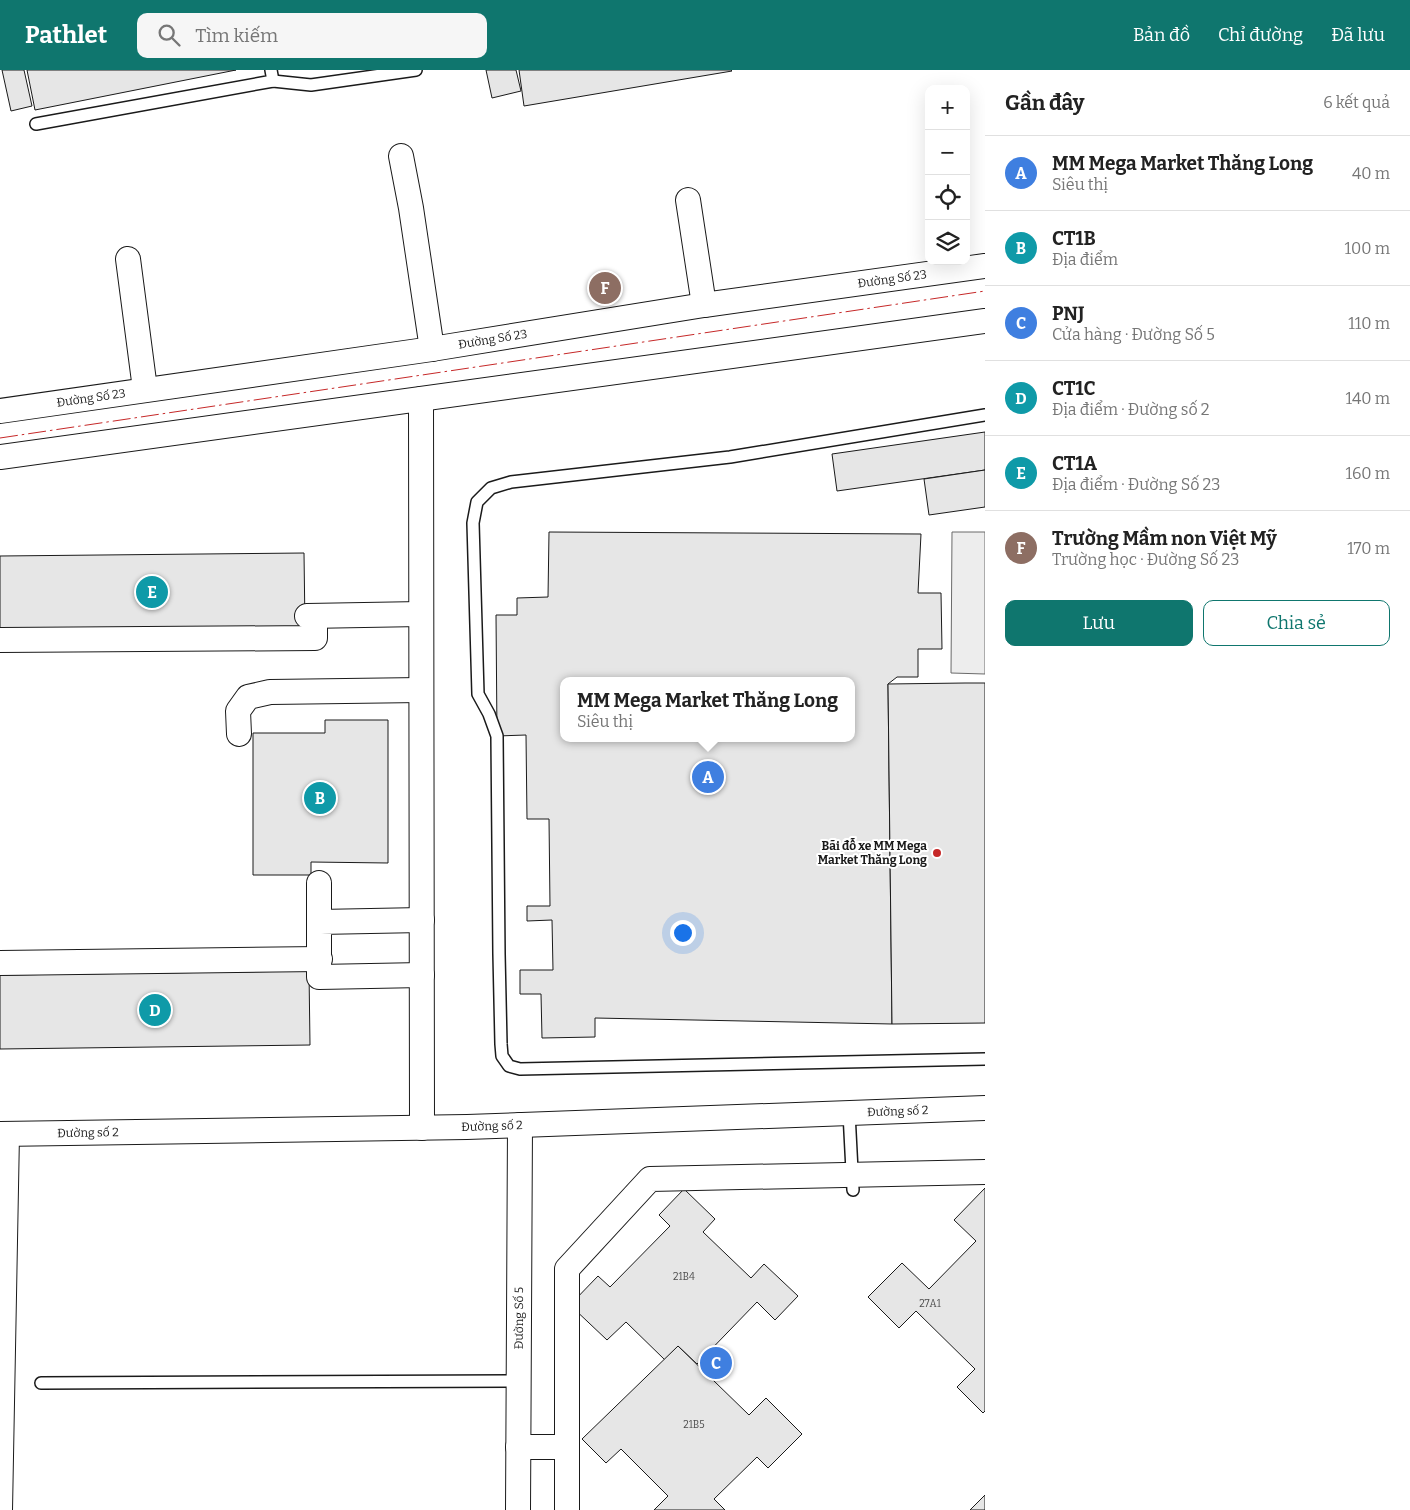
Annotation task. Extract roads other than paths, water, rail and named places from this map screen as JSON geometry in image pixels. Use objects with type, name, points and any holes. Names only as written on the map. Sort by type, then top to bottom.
[{"type":"street","points":[[401,156],[411,208],[432,349]]},
{"type":"street","points":[[688,200],[704,305]]},
{"type":"street","points":[[128,259],[145,389]]},
{"type":"street","name":"Đường Số 23","points":[[0,411],[432,349],[704,305],[985,266]]},
{"type":"street","points":[[0,457],[985,321]]},
{"type":"street","points":[[421,399],[422,1128]]},
{"type":"street","points":[[0,640],[314,638],[311,616],[421,614]]},
{"type":"street","points":[[239,734],[238,711],[248,697],[270,692],[421,690]]},
{"type":"street","points":[[319,883],[319,977],[422,975]]},
{"type":"street","points":[[319,922],[422,920]]},
{"type":"street","points":[[0,963],[320,959]]},
{"type":"street","name":"Đường số 2","points":[[3,1134],[422,1128],[985,1108]]},
{"type":"street","name":"Đường Số 5","points":[[518,1510],[520,1124]]},
{"type":"street","points":[[0,1510],[3,1134]]},
{"type":"street","points":[[567,1510],[567,1269],[650,1179],[853,1182],[985,1172]]},
{"type":"street","points":[[518,1447],[567,1447]]},
{"type":"lane","points":[[36,124],[272,76],[311,85],[416,70]]},
{"type":"lane","points":[[985,415],[730,457],[512,482],[491,488],[477,502],[473,523],[478,694],[489,714],[497,736],[498,954],[501,1044],[502,1056],[509,1066],[530,1069],[985,1059]]},
{"type":"lane","points":[[850,1113],[853,1182]]},
{"type":"lane","points":[[40,1383],[519,1381]]},
{"type":"place","name":"Trường Mầm non Việt Mỹ","points":[[605,288]]},
{"type":"place","name":"CT1A","points":[[152,592]]},
{"type":"place","name":"MM Mega Market Thăng Long","points":[[708,777]]},
{"type":"place","name":"CT1B","points":[[320,798]]},
{"type":"place","name":"Bãi đỗ xe MM Mega Market Thăng Long","points":[[937,853]]},
{"type":"place","name":"CT1C","points":[[155,1010]]},
{"type":"place","name":"PNJ","points":[[716,1363]]}]
